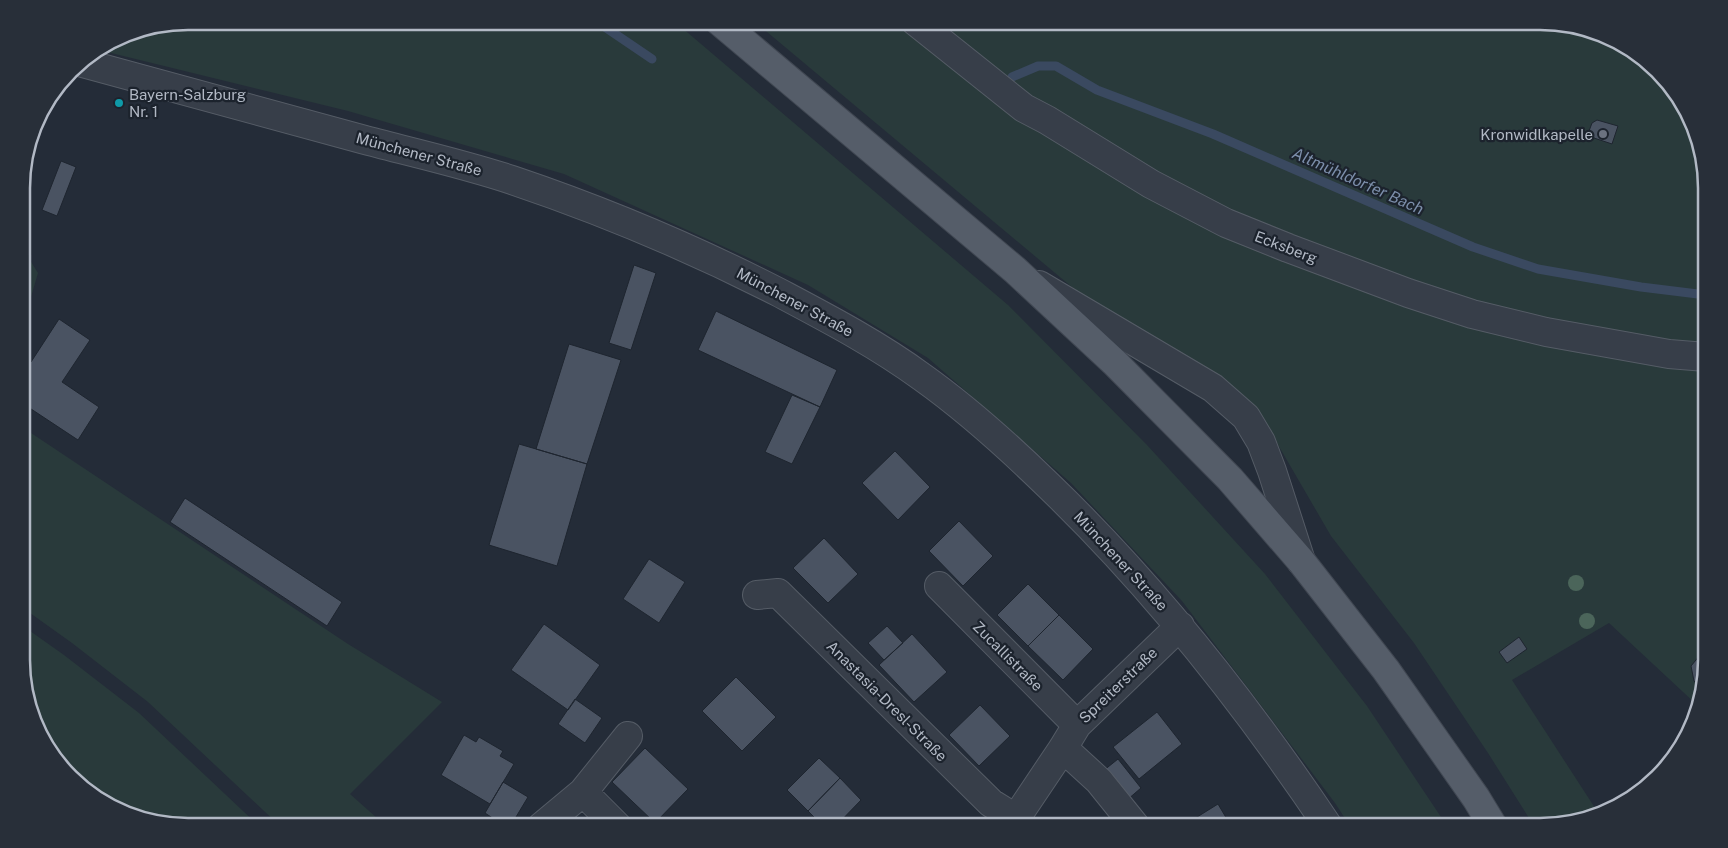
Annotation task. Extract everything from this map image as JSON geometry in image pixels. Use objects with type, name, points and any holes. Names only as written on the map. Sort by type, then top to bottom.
[{"type":"main road","points":[[730,30],[1015,270],[1114,362],[1230,479],[1301,561],[1386,670],[1488,818]]},
{"type":"street","name":"Ecksberg","points":[[926,30],[1024,108],[1047,120],[1151,184],[1226,223],[1288,248],[1472,314],[1554,334],[1669,354],[1698,356]]},
{"type":"street","name":"Münchener Straße","points":[[90,65],[507,178],[596,210],[671,240],[735,270],[865,340],[922,376],[952,400],[1028,466],[1084,519],[1129,567],[1218,672],[1323,818]]},
{"type":"street","points":[[1015,270],[1213,388],[1246,417],[1261,442],[1301,561]]},
{"type":"street","name":"Zucallistraße","points":[[939,586],[1077,725]]},
{"type":"street","name":"Anastasia-Dresl-Straße","points":[[757,595],[778,592],[1008,818]]},
{"type":"street","name":"Spreiterstraße","points":[[1016,818],[1077,725],[1180,626]]},
{"type":"street","points":[[552,818],[583,792],[628,736]]},
{"type":"street","points":[[1063,748],[1100,781],[1130,818]]},
{"type":"street","points":[[583,792],[609,818]]},
{"type":"shaded area","points":[[188,30],[685,30],[1008,305],[1147,445],[1265,574],[1367,706],[1442,818],[1345,818],[1182,601],[1071,483],[928,358],[808,285],[564,174],[348,111],[107,52],[147,35],[167,31]]},
{"type":"shaded area","points":[[765,30],[1540,30],[1561,31],[1591,38],[1610,46],[1628,57],[1659,84],[1671,100],[1682,118],[1690,137],[1697,167],[1698,658],[1691,666],[1694,681],[1697,683],[1693,701],[1609,623],[1512,680],[1595,808],[1551,818],[1529,818],[1414,643],[1331,536],[1259,412],[1237,392],[1079,293]]},
{"type":"shaded area","points":[[30,260],[38,273],[30,300]]},
{"type":"shaded area","points":[[30,432],[348,644],[442,702],[350,794],[377,818],[271,818],[148,702],[30,613]]},
{"type":"shaded area","points":[[30,631],[139,713],[250,818],[188,818],[157,815],[137,810],[118,802],[84,779],[63,756],[51,739],[42,721],[31,681]]},
{"type":"building","name":"Kronwidlkapelle","points":[[1597,120],[1618,126],[1612,144],[1591,137],[1589,131],[1592,123]]},
{"type":"building","points":[[61,161],[76,167],[57,216],[42,210]]},
{"type":"building","points":[[634,265],[656,273],[631,350],[609,343]]},
{"type":"building","points":[[716,311],[837,370],[820,407],[698,350]]},
{"type":"building","points":[[59,319],[90,340],[62,382],[99,407],[78,440],[30,408],[31,362]]},
{"type":"building","points":[[569,344],[621,360],[587,464],[536,449]]},
{"type":"building","points":[[792,395],[820,407],[792,464],[765,452]]},
{"type":"building","points":[[519,444],[587,464],[557,566],[489,545]]},
{"type":"building","points":[[895,451],[930,487],[898,520],[862,483]]},
{"type":"building","points":[[185,498],[342,602],[327,626],[170,522]]},
{"type":"building","points":[[959,521],[993,556],[963,586],[929,551]]},
{"type":"building","points":[[824,538],[858,574],[828,603],[793,568]]},
{"type":"building","points":[[649,559],[685,582],[659,623],[623,599]]},
{"type":"building","points":[[1028,584],[1059,615],[1028,646],[997,615]]},
{"type":"building","points":[[1059,615],[1093,649],[1063,680],[1028,646]]},
{"type":"building","points":[[544,624],[600,665],[568,710],[511,670]]},
{"type":"building","points":[[887,626],[903,643],[884,660],[868,643]]},
{"type":"building","points":[[912,634],[947,672],[914,702],[879,665]]},
{"type":"building","points":[[1519,637],[1527,649],[1507,663],[1499,652]]},
{"type":"building","points":[[1698,658],[1697,683],[1694,681],[1691,666]]},
{"type":"building","points":[[736,677],[776,717],[742,751],[702,711]]},
{"type":"building","points":[[575,699],[602,718],[585,743],[558,724]]},
{"type":"building","points":[[980,705],[1010,736],[979,766],[949,735]]},
{"type":"building","points":[[1157,712],[1182,744],[1139,779],[1113,747]]},
{"type":"building","points":[[464,735],[476,742],[479,737],[503,751],[500,756],[514,764],[490,804],[441,775]]},
{"type":"building","points":[[645,748],[688,789],[660,818],[650,818],[612,782]]},
{"type":"building","points":[[819,758],[840,778],[808,811],[787,790]]},
{"type":"building","points":[[1118,759],[1141,788],[1127,800],[1103,771]]},
{"type":"building","points":[[840,778],[861,800],[844,818],[815,818],[808,811]]},
{"type":"building","points":[[503,782],[528,797],[515,818],[492,818],[485,813]]},
{"type":"building","points":[[1218,804],[1226,818],[1195,818]]},
{"type":"waterway","name":"Altmühldorfer Bach","points":[[609,30],[652,59]]},
{"type":"waterway","name":"Altmühldorfer Bach","points":[[1012,77],[1038,66],[1056,66],[1097,90],[1213,134],[1473,247],[1538,269],[1641,287],[1698,294]]},
{"type":"place","name":"Bayern-Salzburg Nr. 1","points":[[119,103]]},
{"type":"place","name":"Kronwidlkapelle","points":[[1603,134]]}]
